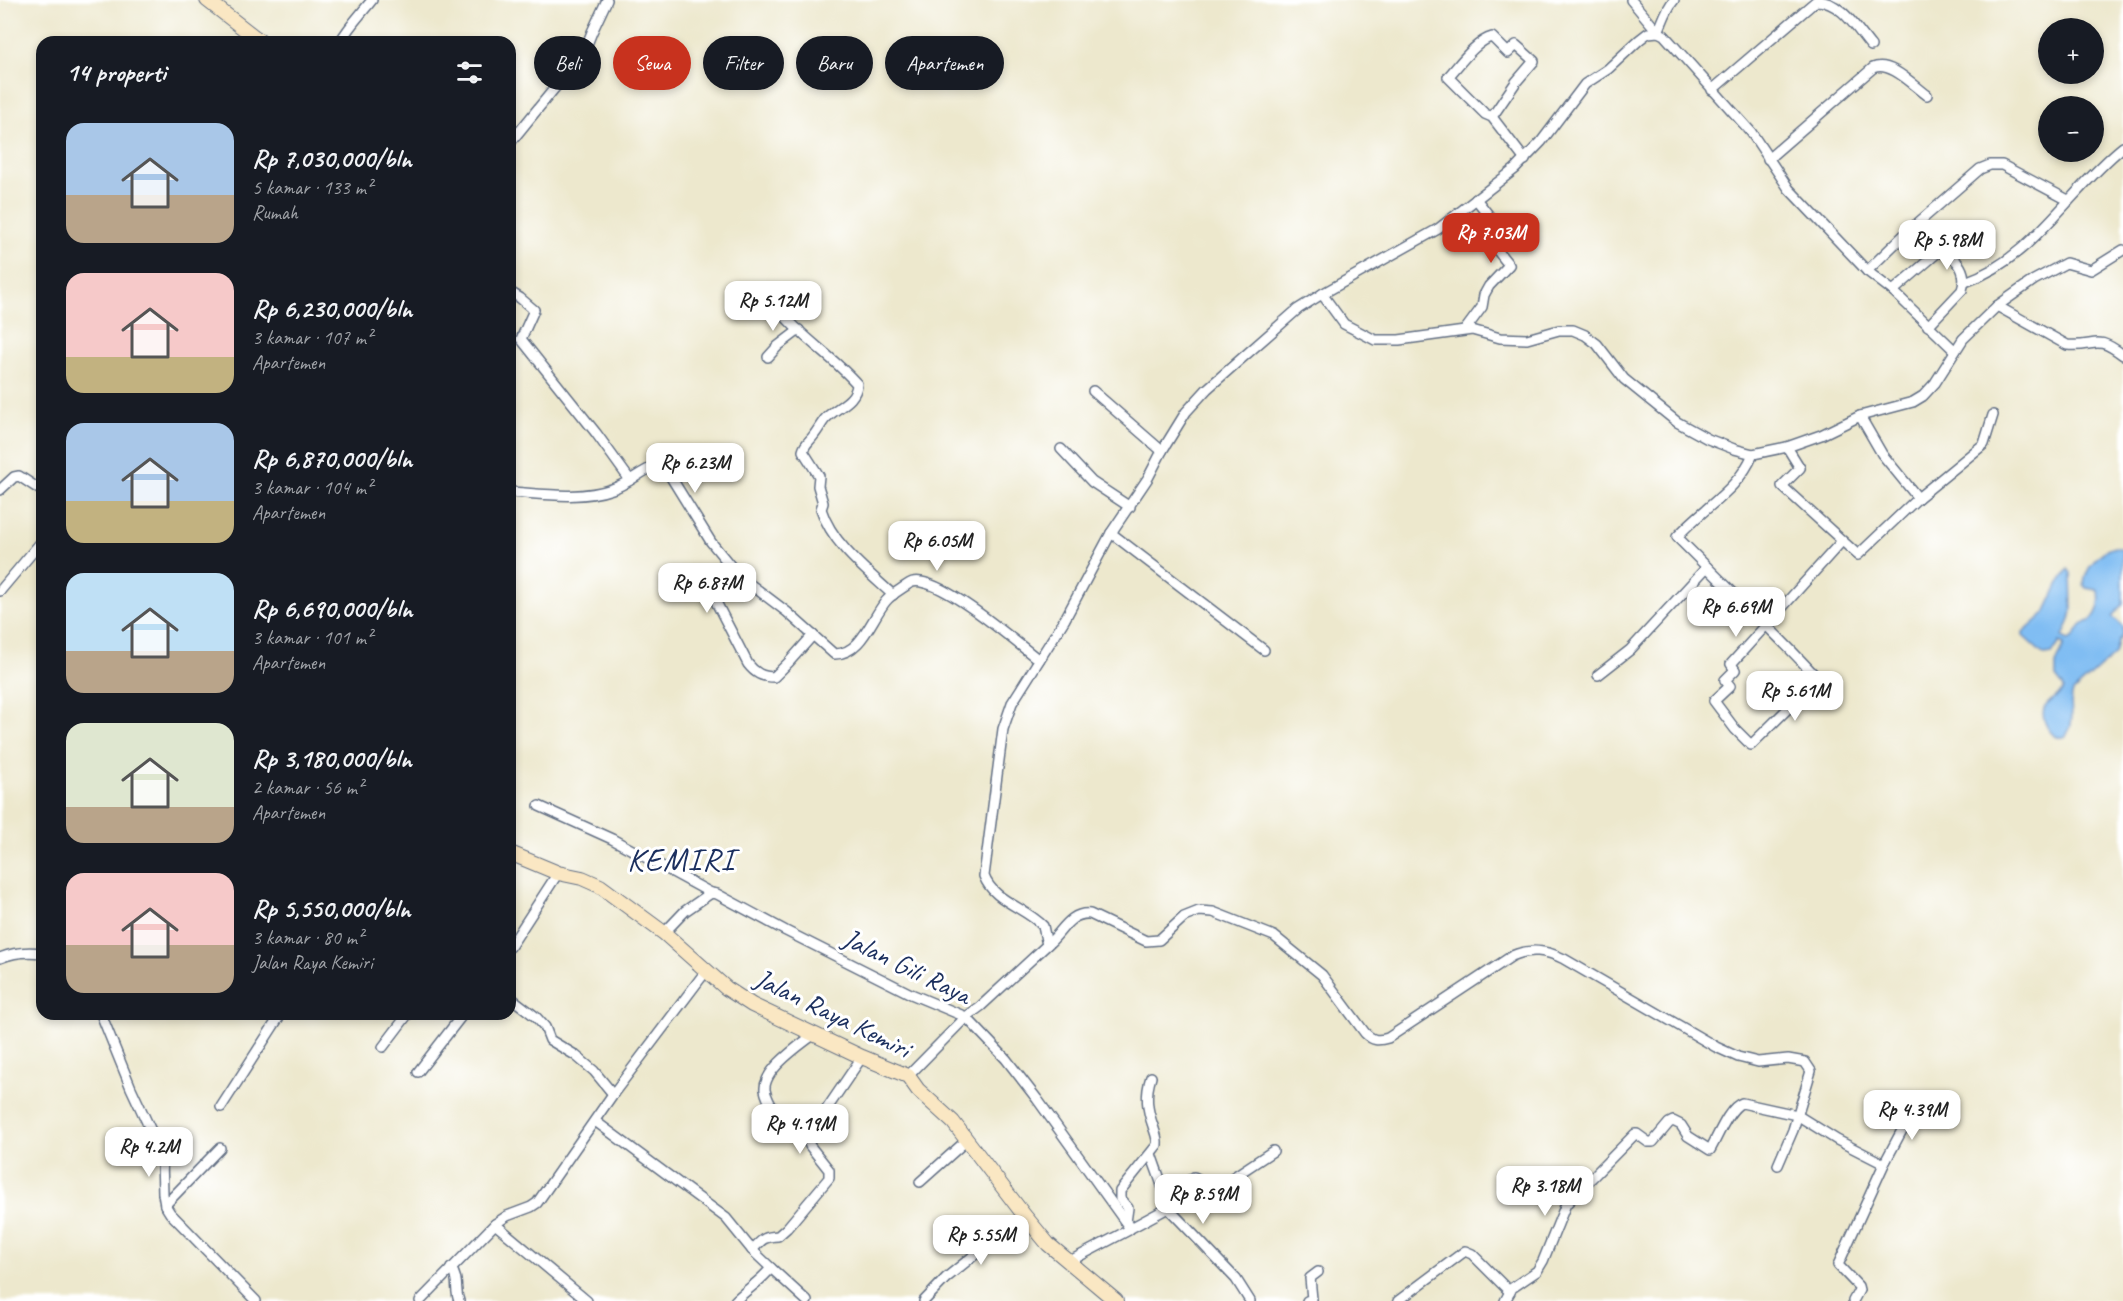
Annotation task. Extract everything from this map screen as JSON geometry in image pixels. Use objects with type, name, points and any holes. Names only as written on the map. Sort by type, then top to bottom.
[{"type":"street","points":[[207,0],[253,36]]},
{"type":"street","points":[[344,36],[372,0]]},
{"type":"street","points":[[516,136],[558,84],[578,67],[608,0]]},
{"type":"street","points":[[1631,0],[1751,132],[1789,189],[1867,271],[1893,291],[1955,351]]},
{"type":"street","points":[[1658,32],[1669,5],[1674,0]]},
{"type":"street","points":[[1712,90],[1816,1],[1827,1],[1835,5],[1871,46]]},
{"type":"street","points":[[1047,945],[1043,926],[992,891],[987,886],[984,876],[1003,729],[1011,703],[1065,619],[1111,533],[1148,478],[1186,412],[1207,389],[1298,309],[1438,229],[1525,160],[1585,84],[1608,69],[1648,33],[1658,32]]},
{"type":"street","points":[[1492,117],[1533,61],[1516,45],[1508,53],[1492,37],[1486,38],[1471,51],[1448,77],[1485,114],[1492,117],[1525,160]]},
{"type":"street","points":[[1768,159],[1878,65],[1890,68],[1927,95]]},
{"type":"street","points":[[1965,282],[1999,266],[2017,253],[2123,147]]},
{"type":"street","points":[[1867,271],[1904,235],[1980,169],[1990,165],[2002,165],[2068,200]]},
{"type":"street","points":[[1465,330],[1482,307],[1484,295],[1489,286],[1509,266],[1497,250],[1508,240],[1476,199]]},
{"type":"street","points":[[1322,294],[1344,324],[1375,340],[1399,340],[1465,330],[1513,339],[1527,339],[1559,330],[1573,330],[1597,344],[1624,379],[1677,422],[1708,439],[1753,454],[1787,447],[1821,435],[1860,416],[1913,402],[1923,396],[1935,383],[1963,339],[1997,306],[2034,280],[2066,263],[2091,270],[2123,250]]},
{"type":"street","points":[[1893,291],[1937,253],[1942,251],[1955,259],[1964,271],[1965,282],[1962,290],[1928,326]]},
{"type":"street","points":[[516,296],[534,310],[521,339],[596,433],[630,480]]},
{"type":"street","points":[[773,301],[799,330],[857,384],[851,399],[826,418],[804,446],[803,451],[819,476],[818,486],[823,502],[821,509],[831,532],[892,595]]},
{"type":"street","points":[[1997,306],[2067,345],[2077,346],[2099,341],[2123,355]]},
{"type":"street","points":[[768,357],[799,330]]},
{"type":"street","points":[[1093,391],[1162,451]]},
{"type":"street","points":[[1787,447],[1800,468],[1782,486],[1860,555],[1918,498],[1984,444],[1993,415]]},
{"type":"street","points":[[1860,416],[1882,454],[1918,498]]},
{"type":"street","points":[[1060,450],[1092,482],[1130,507]]},
{"type":"street","points":[[1753,454],[1746,469],[1724,496],[1688,525],[1677,537],[1766,626],[1818,679],[1751,745],[1735,729],[1714,701],[1730,686],[1725,680],[1735,670],[1731,664],[1766,626],[1796,590],[1842,541]]},
{"type":"street","points":[[516,492],[557,495],[599,492],[613,489],[657,465],[669,474],[711,542],[741,578],[787,612],[834,654],[843,654],[857,645],[886,601],[911,582],[919,581],[952,595],[1039,660]]},
{"type":"street","points":[[0,490],[14,477],[19,476],[36,487]]},
{"type":"street","points":[[1111,533],[1264,650]]},
{"type":"street","points":[[0,591],[4,579],[36,547]]},
{"type":"street","points":[[1598,675],[1630,650],[1707,567]]},
{"type":"street","points":[[741,578],[718,593],[717,604],[755,673],[774,677],[813,635]]},
{"type":"street","name":"Jalan Gili Raya","points":[[539,806],[612,839],[711,893],[911,994],[966,1017],[1006,1059],[1128,1225]]},
{"type":"street","name":"Jalan Raya Kemiri","points":[[516,856],[558,873],[582,878],[600,886],[664,933],[726,988],[752,1005],[813,1035],[908,1076],[918,1090],[953,1122],[1048,1244],[1116,1301]]},
{"type":"street","points":[[516,938],[558,873]]},
{"type":"street","points":[[664,933],[686,911],[711,893]]},
{"type":"street","points":[[908,1076],[966,1017],[1047,945],[1075,916],[1081,913],[1090,914],[1146,941],[1153,942],[1159,940],[1192,912],[1214,912],[1281,940],[1322,975],[1371,1039],[1379,1041],[1388,1038],[1512,956],[1522,952],[1541,951],[1564,959],[1716,1047],[1738,1057],[1758,1062],[1788,1059],[1805,1062],[1811,1071],[1793,1130],[1778,1165]]},
{"type":"street","points":[[0,958],[10,954],[36,952]]},
{"type":"street","points":[[420,1301],[495,1224],[537,1203],[613,1094],[706,970]]},
{"type":"street","points":[[516,1002],[545,1027],[550,1040],[575,1055],[594,1071],[613,1094]]},
{"type":"street","points":[[103,1020],[159,1148],[162,1158],[165,1205],[218,1264],[256,1301]]},
{"type":"street","points":[[221,1107],[277,1020]]},
{"type":"street","points":[[383,1047],[403,1020]]},
{"type":"street","points":[[418,1072],[458,1020]]},
{"type":"street","points":[[782,1124],[767,1096],[766,1083],[781,1059],[813,1035]]},
{"type":"street","points":[[752,1250],[764,1238],[778,1236],[788,1228],[829,1178],[829,1170],[810,1146],[807,1138],[862,1057]]},
{"type":"street","points":[[1128,1225],[1128,1208],[1119,1195],[1151,1154],[1158,1139],[1147,1104],[1147,1090],[1151,1077]]},
{"type":"street","points":[[1398,1301],[1465,1251],[1472,1254],[1507,1297],[1512,1288],[1537,1271],[1566,1204],[1635,1134],[1648,1143],[1653,1142],[1673,1121],[1681,1125],[1688,1136],[1710,1150],[1727,1119],[1739,1104],[1797,1115],[1837,1140],[1884,1164]]},
{"type":"street","points":[[1853,1301],[1859,1290],[1858,1286],[1838,1266],[1884,1164],[1916,1104]]},
{"type":"street","points":[[595,1121],[726,1218],[752,1250],[807,1301]]},
{"type":"street","points":[[920,1182],[967,1140]]},
{"type":"street","points":[[165,1205],[220,1148]]},
{"type":"street","points":[[1068,1262],[1128,1225],[1168,1208],[1177,1190],[1190,1179],[1194,1177],[1214,1188],[1220,1187],[1273,1151]]},
{"type":"street","points":[[1151,1154],[1168,1208],[1236,1279],[1250,1301]]},
{"type":"street","points":[[924,1301],[946,1278],[1024,1215]]},
{"type":"street","points":[[495,1224],[587,1301]]},
{"type":"street","points":[[452,1268],[458,1281],[459,1301]]},
{"type":"street","points":[[735,1301],[763,1278],[771,1268]]},
{"type":"street","points":[[1311,1300],[1310,1278],[1318,1272]]},
{"type":"water","points":[[2115,547],[2123,549],[2123,605],[2112,616],[2123,626],[2123,634],[2118,641],[2115,654],[2073,692],[2070,728],[2066,735],[2056,736],[2048,728],[2043,715],[2050,701],[2064,689],[2056,677],[2056,665],[2064,644],[2060,642],[2052,654],[2044,655],[2023,636],[2023,633],[2045,613],[2068,569],[2071,573],[2072,611],[2063,637],[2068,640],[2073,637],[2081,625],[2093,618],[2099,606],[2100,597],[2097,590],[2086,588],[2084,585],[2087,573],[2098,556]]},
{"type":"district","name":"KEMIRI","points":[[681,859]]}]
